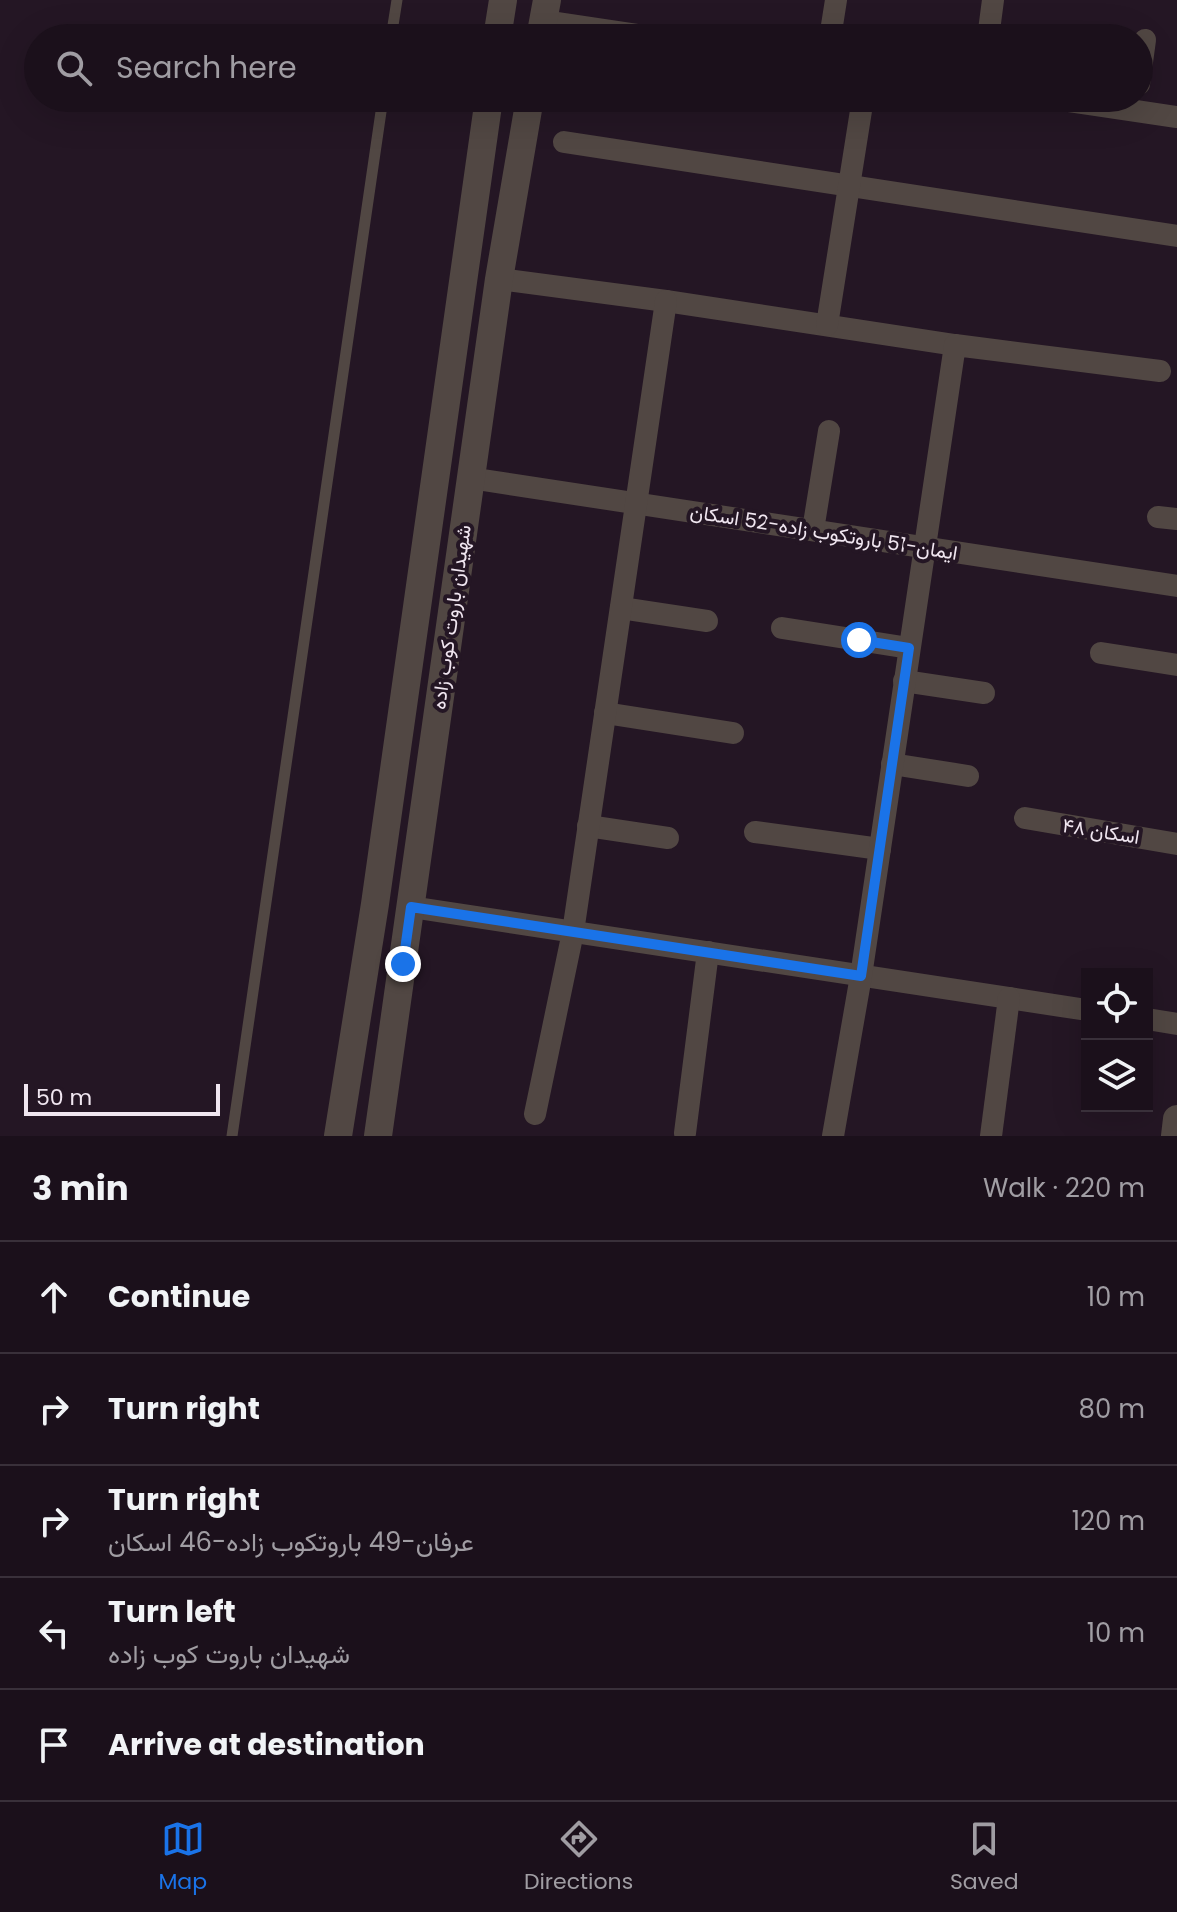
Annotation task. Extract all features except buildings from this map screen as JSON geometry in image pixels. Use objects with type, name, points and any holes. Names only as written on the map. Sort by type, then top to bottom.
[{"type":"street","points":[[499,24],[503,0]]},
{"type":"street","points":[[832,24],[836,0]]},
{"type":"street","points":[[990,24],[993,0]]},
{"type":"street","points":[[543,20],[568,24]]},
{"type":"street","points":[[1153,110],[1177,117]]},
{"type":"street","name":"شهیدان باروت کوب زاده","points":[[338,1136],[375,904],[487,112]]},
{"type":"street","name":"شهیدان باروت کوب زاده","points":[[378,1136],[499,279],[528,112]]},
{"type":"street","points":[[827,325],[861,112]]},
{"type":"street","points":[[564,142],[1177,236]]},
{"type":"street","points":[[499,279],[955,345],[1160,371]]},
{"type":"street","points":[[535,1114],[573,932],[666,301]]},
{"type":"street","points":[[833,1136],[861,976],[955,345]]},
{"type":"street","points":[[813,530],[829,431]]},
{"type":"street","name":"ایمان-51 باروتکوب زاده-52 اسکان","points":[[470,478],[1177,586]]},
{"type":"street","points":[[621,608],[707,621]]},
{"type":"street","points":[[782,628],[909,648]]},
{"type":"street","points":[[1101,653],[1177,665]]},
{"type":"street","points":[[904,681],[984,693]]},
{"type":"street","points":[[605,713],[733,733]]},
{"type":"street","points":[[892,764],[968,776]]},
{"type":"street","name":"اسکان ۴۸","points":[[1025,818],[1177,844]]},
{"type":"street","points":[[588,826],[668,838]]},
{"type":"street","points":[[755,832],[880,849]]},
{"type":"street","points":[[411,907],[1081,1009]]},
{"type":"street","points":[[685,1133],[708,952]]},
{"type":"street","points":[[991,1136],[1009,998]]},
{"type":"street","points":[[1153,1020],[1177,1024]]},
{"type":"street","points":[[1175,1136],[1177,1119]]},
{"type":"lane","points":[[393,24],[397,0]]},
{"type":"lane","points":[[232,1136],[381,112]]},
{"type":"route","points":[[403,964],[411,907],[861,976],[909,648],[859,640]]}]
